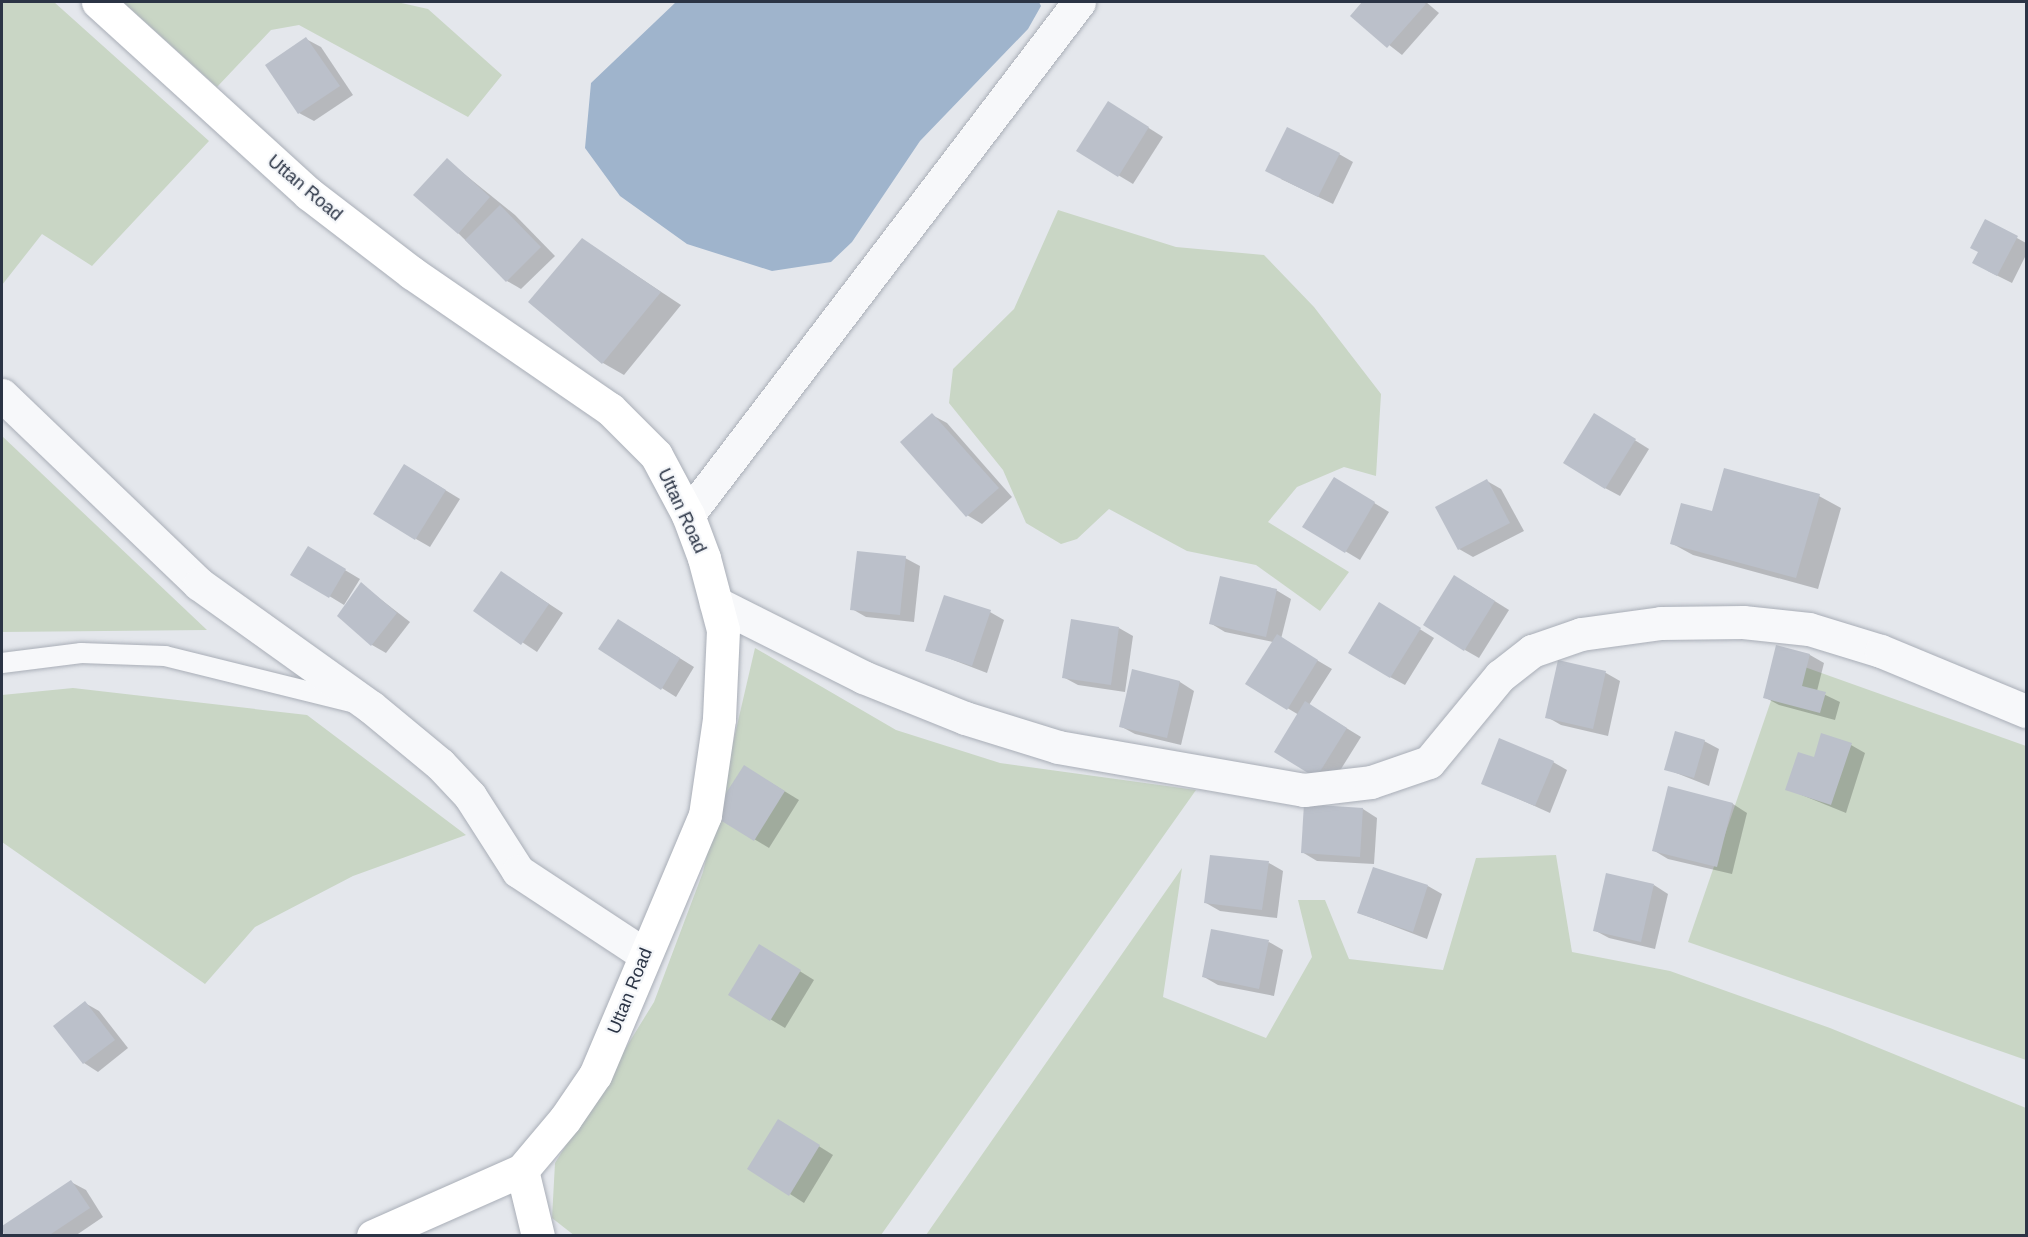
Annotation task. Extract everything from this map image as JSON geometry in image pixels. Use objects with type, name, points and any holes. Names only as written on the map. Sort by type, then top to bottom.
[{"type":"main road","name":"Uttan Road","points":[[98,2],[309,194],[412,273],[610,409],[656,455],[688,515],[723,630],[719,719],[705,815],[644,954],[596,1075],[565,1119],[522,1170]]},
{"type":"main road","points":[[373,1236],[522,1170],[538,1236]]},
{"type":"street","points":[[688,515],[1079,2]]},
{"type":"street","points":[[2,395],[199,584],[371,707],[440,764],[471,796],[518,871],[644,954]]},
{"type":"street","points":[[716,603],[863,677],[965,718],[1058,747],[1304,790],[1371,782],[1429,762],[1500,676],[1532,651],[1581,634],[1661,623],[1743,622],[1809,629],[1881,651],[2026,711]]},
{"type":"lane","points":[[2,663],[81,653],[165,656],[371,707]]},
{"type":"green space","points":[[2,2],[54,2],[209,141],[92,266],[42,234],[2,285]]},
{"type":"green space","points":[[123,2],[397,2],[428,9],[502,75],[468,117],[299,25],[271,30],[217,87]]},
{"type":"green space","points":[[1058,210],[1176,247],[1264,255],[1314,307],[1381,394],[1376,476],[1344,467],[1297,487],[1268,522],[1349,572],[1320,611],[1256,565],[1187,551],[1109,509],[1077,539],[1061,544],[1026,523],[1003,470],[949,403],[953,369],[1014,309]]},
{"type":"green space","points":[[2,436],[207,630],[2,632]]},
{"type":"green space","points":[[755,648],[896,730],[1000,763],[1196,790],[881,1235],[575,1236],[552,1218],[555,1163],[654,1002],[703,872]]},
{"type":"green space","points":[[1785,660],[2026,746],[2026,1060],[1688,942]]},
{"type":"green space","points":[[73,688],[307,715],[466,835],[353,876],[255,927],[205,984],[2,842],[2,695]]},
{"type":"green space","points":[[1556,855],[1572,952],[1670,971],[1830,1028],[2026,1108],[2026,1235],[926,1235],[1182,868],[1163,997],[1266,1038],[1312,957],[1298,900],[1325,900],[1349,959],[1443,970],[1476,858]]},
{"type":"water","points":[[676,2],[1039,2],[1041,6],[1028,29],[920,141],[852,242],[831,262],[772,271],[687,244],[620,196],[585,148],[591,83]]},
{"type":"building","points":[[1362,2],[1423,2],[1426,4],[1387,48],[1350,16]]},
{"type":"building","points":[[306,37],[340,86],[298,114],[265,65]]},
{"type":"building","points":[[1108,101],[1149,127],[1118,177],[1076,151]]},
{"type":"building","points":[[1287,127],[1340,153],[1318,197],[1265,171]]},
{"type":"building","points":[[447,158],[490,197],[458,234],[413,195]]},
{"type":"building","points":[[500,205],[541,247],[506,282],[465,240]]},
{"type":"building","points":[[1985,219],[2018,236],[1997,276],[1972,263],[1978,252],[1970,248]]},
{"type":"building","points":[[582,238],[661,292],[602,364],[528,302]]},
{"type":"building","points":[[932,413],[999,488],[966,517],[900,442]]},
{"type":"building","points":[[1594,413],[1636,439],[1605,489],[1563,463]]},
{"type":"building","points":[[404,464],[446,490],[415,540],[373,514]]},
{"type":"building","points":[[1724,468],[1820,494],[1796,578],[1670,544],[1681,503],[1712,511]]},
{"type":"building","points":[[1334,477],[1375,502],[1345,553],[1302,527]]},
{"type":"building","points":[[1487,479],[1510,523],[1458,550],[1435,507]]},
{"type":"building","points":[[308,546],[346,569],[329,598],[290,575]]},
{"type":"building","points":[[857,551],[906,556],[900,615],[850,610]]},
{"type":"building","points":[[501,571],[549,604],[521,645],[473,611]]},
{"type":"building","points":[[1454,575],[1495,601],[1464,651],[1423,625]]},
{"type":"building","points":[[1220,576],[1277,589],[1266,637],[1209,624]]},
{"type":"building","points":[[361,582],[397,613],[371,646],[337,616]]},
{"type":"building","points":[[944,595],[991,610],[972,666],[925,651]]},
{"type":"building","points":[[1379,602],[1421,628],[1390,678],[1348,653]]},
{"type":"building","points":[[618,619],[680,658],[661,690],[598,649]]},
{"type":"building","points":[[1071,619],[1119,627],[1111,685],[1062,678]]},
{"type":"building","points":[[1277,634],[1318,660],[1287,710],[1245,684]]},
{"type":"building","points":[[1776,645],[1810,654],[1802,686],[1826,692],[1820,713],[1763,698]]},
{"type":"building","points":[[1558,660],[1606,671],[1593,729],[1545,718]]},
{"type":"building","points":[[1132,669],[1180,681],[1167,738],[1119,727]]},
{"type":"building","points":[[1305,701],[1347,728],[1316,778],[1274,752]]},
{"type":"building","points":[[1675,731],[1705,740],[1694,778],[1664,770]]},
{"type":"building","points":[[1821,733],[1852,743],[1831,805],[1785,790],[1798,752],[1814,757]]},
{"type":"building","points":[[1499,738],[1554,761],[1535,806],[1481,784]]},
{"type":"building","points":[[744,765],[785,791],[754,841],[712,815]]},
{"type":"building","points":[[1668,786],[1733,803],[1717,867],[1652,851]]},
{"type":"building","points":[[1304,804],[1363,808],[1360,857],[1301,853]]},
{"type":"building","points":[[1210,855],[1269,861],[1262,910],[1204,903]]},
{"type":"building","points":[[1373,867],[1428,885],[1413,932],[1357,913]]},
{"type":"building","points":[[1606,873],[1654,884],[1641,942],[1593,931]]},
{"type":"building","points":[[1211,929],[1269,940],[1259,989],[1202,977]]},
{"type":"building","points":[[759,944],[801,970],[770,1021],[728,995]]},
{"type":"building","points":[[85,1001],[115,1040],[83,1064],[53,1026]]},
{"type":"building","points":[[778,1119],[820,1145],[789,1196],[747,1169]]},
{"type":"building","points":[[71,1180],[90,1208],[48,1236],[4,1236],[2,1226]]}]
